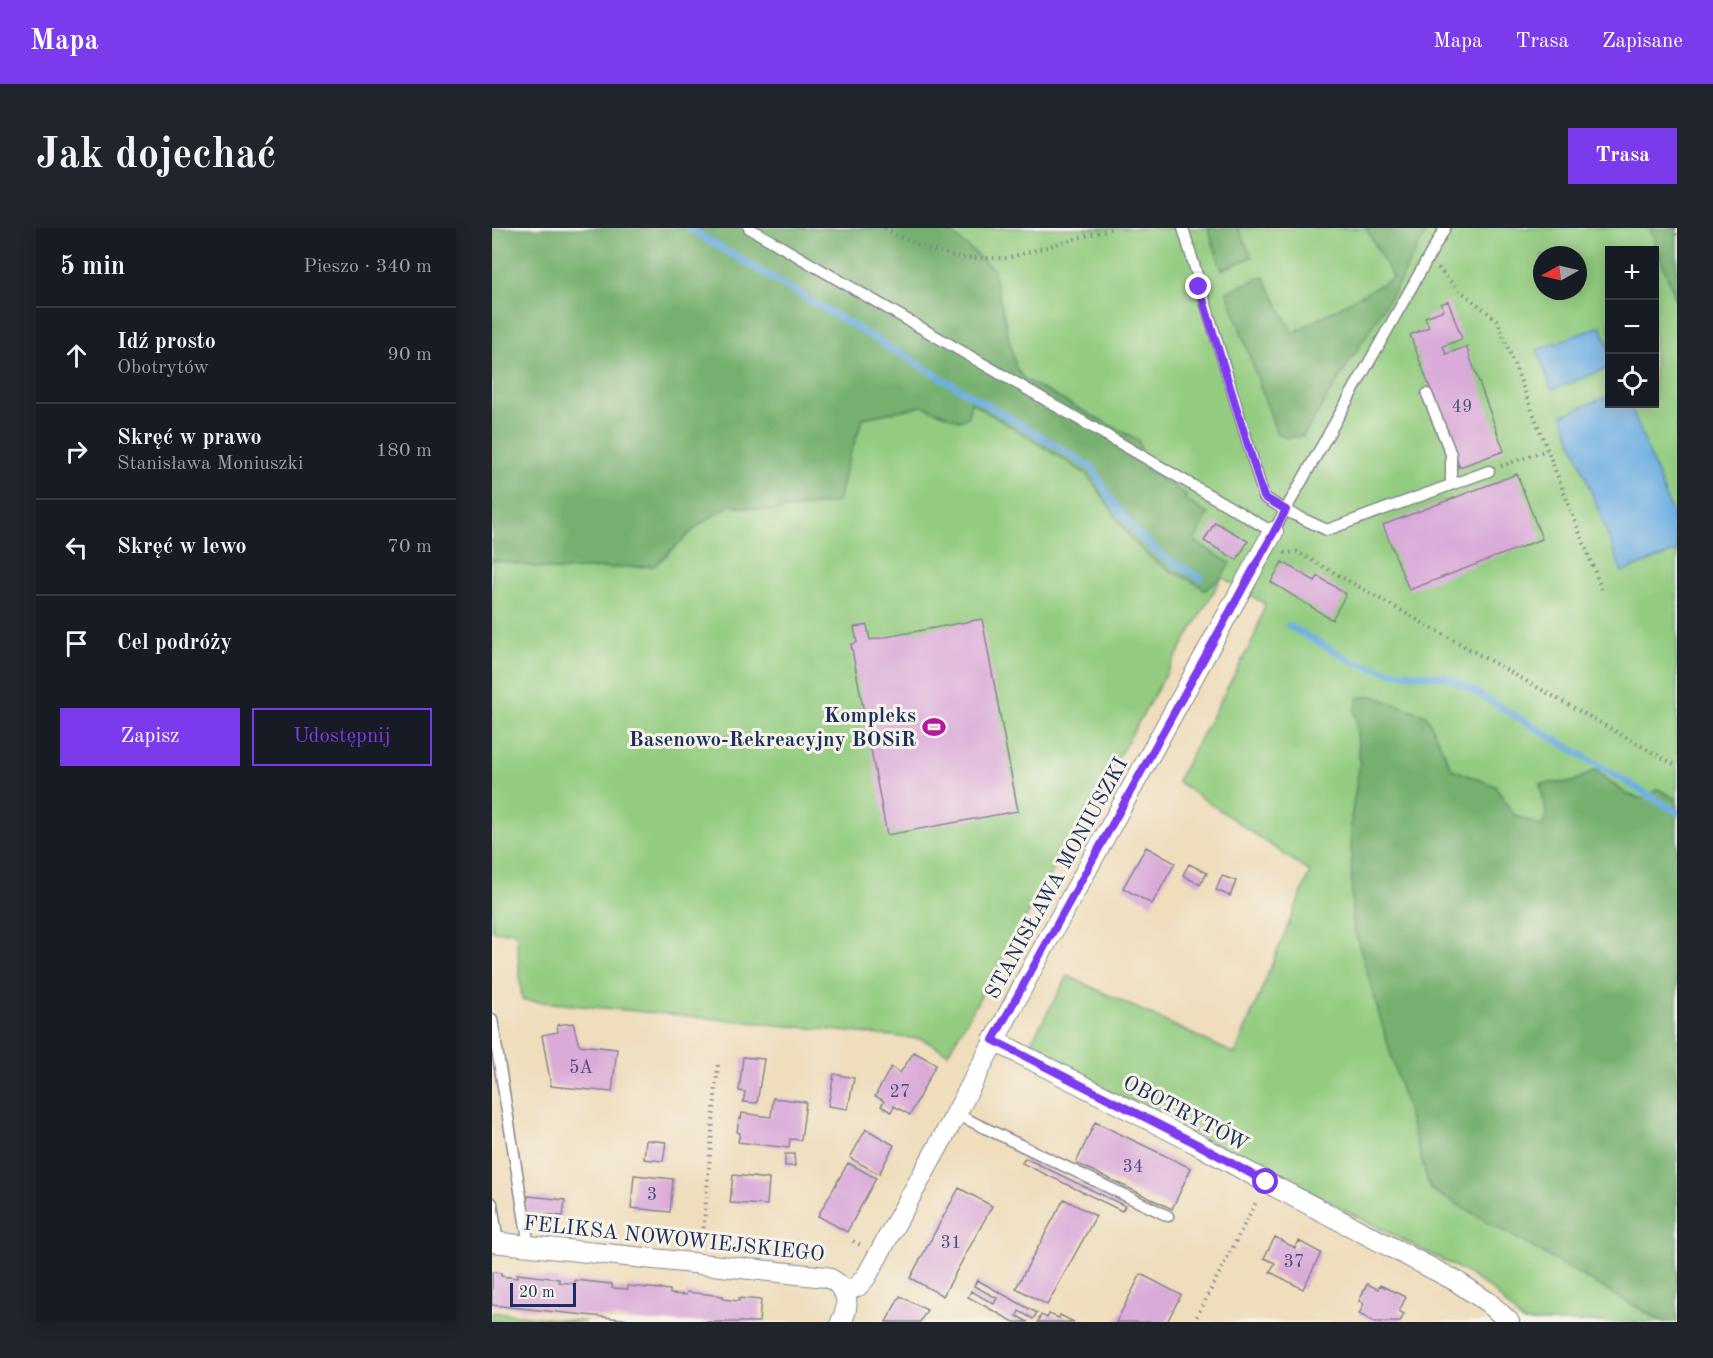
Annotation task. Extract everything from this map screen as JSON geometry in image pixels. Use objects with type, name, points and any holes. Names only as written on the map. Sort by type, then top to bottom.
[{"type":"street","name":"STANISŁAWA MONIUSZKI","points":[[844,1292],[858,1286],[866,1277],[956,1114],[993,1040],[1274,532]]},
{"type":"street","name":"OBOTRYTÓW","points":[[993,1040],[1186,1138],[1456,1281],[1490,1303],[1509,1322]]},
{"type":"street","name":"FELIKSA NOWOWIEJSKIEGO","points":[[495,1242],[826,1277],[838,1282],[844,1292]]},
{"type":"street","points":[[841,1322],[846,1302],[844,1292]]},
{"type":"lane","points":[[749,228],[1274,532]]},
{"type":"lane","points":[[1183,228],[1264,497],[1327,531],[1489,471]]},
{"type":"lane","name":"STANISŁAWA MONIUSZKI","points":[[1274,532],[1430,259],[1445,228]]},
{"type":"lane","points":[[1427,394],[1451,454],[1450,485]]},
{"type":"lane","points":[[492,1018],[529,1246]]},
{"type":"lane","points":[[956,1114],[1168,1216]]},
{"type":"lane","points":[[492,1203],[495,1242]]},
{"type":"path","points":[[885,228],[930,249],[962,258],[1007,258],[1114,228]]},
{"type":"path","points":[[1674,228],[1677,236]]},
{"type":"path","points":[[1430,259],[1458,290],[1497,320],[1603,593]]},
{"type":"path","points":[[1489,471],[1547,450]]},
{"type":"path","points":[[1282,553],[1297,552],[1677,766]]},
{"type":"path","points":[[700,1265],[718,1063]]},
{"type":"path","points":[[1194,1322],[1266,1182]]},
{"type":"green space","points":[[492,228],[944,228],[993,269],[1016,368],[1025,380],[1138,440],[1148,471],[1187,495],[1184,499],[1208,514],[1194,541],[1230,563],[1222,577],[1205,590],[1162,566],[1135,542],[1085,473],[971,402],[968,417],[961,421],[923,406],[863,418],[846,467],[838,502],[770,511],[730,505],[700,524],[654,566],[556,570],[492,560]]},
{"type":"green space","points":[[749,228],[1650,228],[1656,246],[1605,246],[1605,408],[1659,408],[1659,253],[1677,303],[1677,800],[1642,799],[1626,794],[1595,770],[1573,782],[1540,784],[1547,815],[1542,826],[1515,816],[1495,786],[1452,769],[1426,715],[1406,708],[1355,711],[1360,763],[1351,818],[1430,1189],[1663,1322],[1523,1322],[1492,1290],[1462,1270],[1027,1049],[1068,976],[1235,1054],[1310,872],[1177,781],[1254,638],[1265,604],[1222,577],[948,1053],[922,1039],[522,1000],[516,932],[492,931],[492,560],[556,570],[654,566],[700,524],[730,505],[770,511],[837,502],[863,418],[923,406]]},
{"type":"green space","points":[[1208,228],[1238,228],[1252,257],[1222,270]]},
{"type":"green space","points":[[1366,228],[1428,228],[1398,285],[1303,436],[1287,438],[1277,434],[1227,292],[1263,276],[1293,333],[1393,278]]},
{"type":"green space","points":[[1650,228],[1677,228],[1677,303],[1659,253],[1659,246],[1656,246]]},
{"type":"green space","points":[[1373,696],[1426,715],[1452,769],[1495,786],[1515,816],[1542,826],[1547,815],[1540,784],[1573,782],[1595,770],[1626,794],[1642,799],[1658,789],[1677,800],[1677,1322],[1663,1322],[1430,1189],[1352,921],[1351,818],[1360,763],[1355,711],[1358,698]]},
{"type":"green space","points":[[492,1312],[585,1322],[492,1322]]},
{"type":"water","points":[[1601,326],[1605,338],[1605,370],[1552,390],[1537,350]]},
{"type":"water","points":[[1605,398],[1605,408],[1632,408],[1677,526],[1677,551],[1622,572],[1562,415]]},
{"type":"building","points":[[1448,301],[1462,339],[1443,346],[1446,354],[1468,346],[1467,349],[1504,451],[1457,468],[1456,466],[1459,465],[1410,335],[1429,327],[1425,317],[1444,310],[1441,304]]},
{"type":"building","points":[[1517,474],[1542,539],[1409,590],[1383,525]]},
{"type":"building","points":[[1215,522],[1248,541],[1237,560],[1204,541]]},
{"type":"building","points":[[1282,562],[1315,581],[1318,576],[1346,594],[1332,620],[1271,582]]},
{"type":"building","name":"Kompleks Basenowo-Rekreacyjny BOSiR","points":[[982,619],[1018,811],[887,835],[851,644],[857,643],[854,627],[867,625],[870,640]]},
{"type":"building","points":[[1146,847],[1175,863],[1152,904],[1123,888]]},
{"type":"building","points":[[1189,864],[1207,873],[1200,885],[1183,875]]},
{"type":"building","points":[[1222,876],[1236,881],[1230,896],[1216,890]]},
{"type":"building","points":[[573,1023],[579,1045],[617,1049],[612,1092],[551,1086],[542,1035],[558,1032],[557,1025]]},
{"type":"building","points":[[914,1052],[936,1064],[910,1115],[894,1106],[891,1112],[881,1106],[884,1101],[875,1096],[891,1067],[900,1073]]},
{"type":"building","points":[[743,1057],[764,1059],[757,1103],[743,1102],[745,1092],[739,1091]]},
{"type":"building","points":[[834,1074],[854,1078],[848,1109],[828,1106]]},
{"type":"building","points":[[773,1098],[806,1102],[801,1140],[790,1139],[789,1148],[738,1142],[740,1133],[737,1132],[742,1113],[771,1117]]},
{"type":"building","points":[[1095,1122],[1191,1168],[1172,1209],[1076,1163]]},
{"type":"building","points":[[866,1129],[894,1145],[879,1174],[850,1158]]},
{"type":"building","points":[[646,1140],[666,1142],[663,1161],[644,1159]]},
{"type":"building","points":[[785,1154],[794,1154],[795,1166],[785,1166]]},
{"type":"building","points":[[1025,1158],[1125,1206],[1122,1211],[1022,1163]]},
{"type":"building","points":[[848,1163],[876,1178],[847,1232],[818,1216]]},
{"type":"building","points":[[634,1175],[673,1179],[670,1212],[631,1208]]},
{"type":"building","points":[[733,1175],[769,1179],[767,1205],[730,1203]]},
{"type":"building","points":[[959,1188],[992,1206],[943,1296],[910,1278]]},
{"type":"building","points":[[528,1196],[565,1200],[563,1216],[526,1212]]},
{"type":"building","points":[[1064,1199],[1096,1216],[1047,1305],[1016,1288]]},
{"type":"building","points":[[1275,1237],[1295,1248],[1299,1241],[1321,1253],[1303,1289],[1270,1272],[1275,1263],[1264,1258]]},
{"type":"building","points":[[492,1272],[501,1273],[501,1276],[517,1278],[517,1274],[559,1279],[559,1282],[575,1284],[575,1280],[612,1284],[612,1288],[628,1289],[628,1286],[670,1290],[670,1294],[686,1295],[687,1292],[723,1296],[723,1299],[739,1301],[739,1298],[761,1300],[759,1322],[650,1322],[492,1305]]},
{"type":"building","points":[[1141,1274],[1181,1295],[1167,1322],[1116,1322]]},
{"type":"building","points":[[977,1280],[1037,1313],[1033,1319],[1019,1311],[1017,1316],[1028,1322],[1014,1322],[968,1297],[971,1291],[994,1304],[997,1298],[974,1286]]},
{"type":"building","points":[[1367,1284],[1378,1289],[1380,1285],[1406,1297],[1399,1311],[1404,1314],[1400,1322],[1374,1322],[1359,1314],[1364,1304],[1359,1301]]},
{"type":"building","points":[[900,1296],[927,1310],[920,1322],[886,1322]]},
{"type":"building","points":[[1049,1314],[1059,1318],[1060,1315],[1074,1322],[1038,1322],[1041,1315],[1047,1318]]},
{"type":"waterway","points":[[688,228],[1093,469],[1113,503],[1136,532],[1163,557],[1201,578]]},
{"type":"waterway","points":[[1289,626],[1354,662],[1390,672],[1446,677],[1474,691],[1677,812]]},
{"type":"place","name":"Kompleks Basenowo-Rekreacyjny BOSiR","points":[[934,727]]},
{"type":"route","points":[[1199,287],[1264,497],[1286,510],[993,1040],[1197,1144],[1266,1182]]}]
